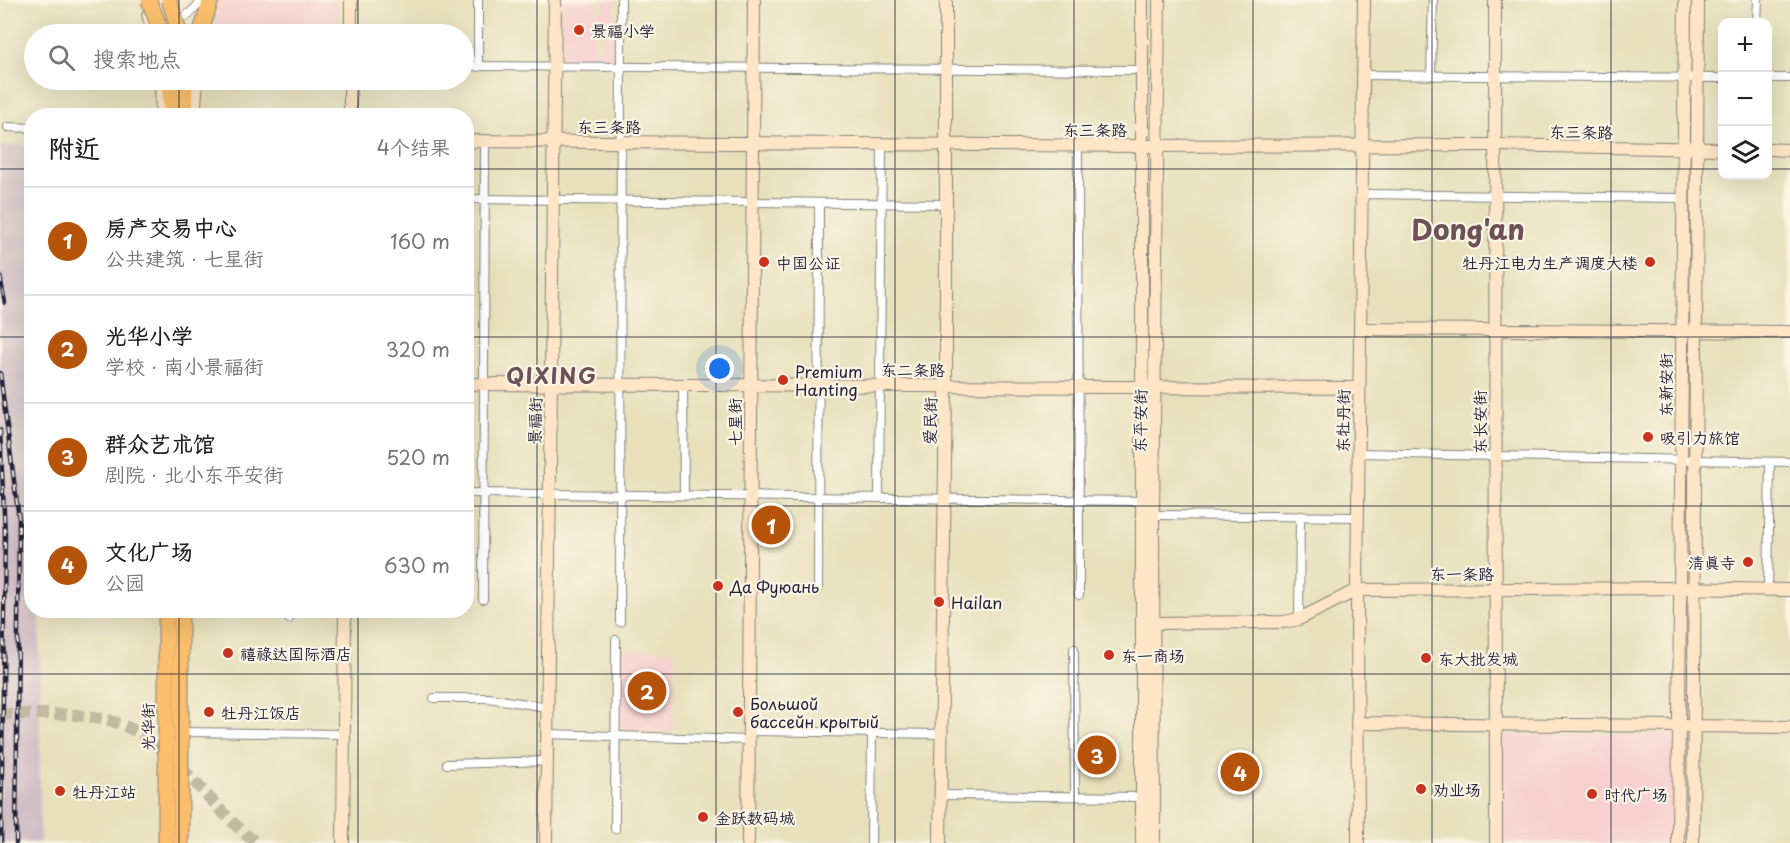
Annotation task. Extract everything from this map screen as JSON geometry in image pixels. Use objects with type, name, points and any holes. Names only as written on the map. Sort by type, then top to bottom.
[{"type":"highway","points":[[159,0],[167,24]]},
{"type":"highway","points":[[169,0],[177,24]]},
{"type":"highway","points":[[204,24],[212,0]]},
{"type":"highway","points":[[146,1],[153,24]]},
{"type":"highway","points":[[170,90],[172,108]]},
{"type":"highway","points":[[173,108],[174,90]]},
{"type":"highway","points":[[184,108],[185,90]]},
{"type":"highway","name":"光华街","points":[[166,618],[166,843]]},
{"type":"highway","points":[[181,618],[181,843]]},
{"type":"street","points":[[172,24],[184,18],[204,0]]},
{"type":"street","points":[[208,24],[212,0]]},
{"type":"street","points":[[351,0],[351,24]]},
{"type":"street","points":[[478,0],[478,67]]},
{"type":"street","name":"景福街","points":[[546,843],[555,0]]},
{"type":"street","points":[[620,622],[621,0]]},
{"type":"street","name":"七星街","points":[[748,843],[754,0]]},
{"type":"street","name":"爱民街","points":[[940,843],[946,386],[946,0]]},
{"type":"street","name":"东平安街","points":[[1142,0],[1142,501],[1154,843]]},
{"type":"street","name":"东平安街","points":[[1142,843],[1156,388],[1160,0]]},
{"type":"street","name":"东牡丹街","points":[[1358,843],[1357,590],[1364,0]]},
{"type":"street","points":[[1431,75],[1433,0]]},
{"type":"street","name":"东长安街","points":[[1494,0],[1496,843]]},
{"type":"street","name":"东新安街","points":[[1678,843],[1685,0]]},
{"type":"street","name":"东新安街","points":[[1693,843],[1698,0]]},
{"type":"street","points":[[1758,0],[1758,18]]},
{"type":"street","points":[[474,67],[946,71],[1133,70]]},
{"type":"street","points":[[1362,75],[1718,78]]},
{"type":"street","points":[[1772,78],[1790,78]]},
{"type":"street","points":[[161,90],[162,108]]},
{"type":"street","points":[[195,108],[196,90]]},
{"type":"street","points":[[350,90],[350,108]]},
{"type":"street","points":[[8,127],[24,128]]},
{"type":"street","name":"东三条路","points":[[474,141],[1078,146],[1495,145],[1718,149]]},
{"type":"street","points":[[483,599],[485,141]]},
{"type":"street","points":[[879,497],[882,145]]},
{"type":"street","points":[[1078,146],[1079,595]]},
{"type":"street","points":[[1772,149],[1790,150]]},
{"type":"street","points":[[1361,195],[1683,198]]},
{"type":"street","points":[[474,199],[945,204]]},
{"type":"street","points":[[818,589],[819,203]]},
{"type":"street","points":[[1360,329],[1790,332]]},
{"type":"street","name":"东二条路","points":[[474,384],[1359,388]]},
{"type":"street","points":[[683,385],[684,494]]},
{"type":"street","points":[[1358,453],[1790,462]]},
{"type":"street","points":[[1768,590],[1770,462]]},
{"type":"street","points":[[474,493],[1142,501]]},
{"type":"street","points":[[1153,515],[1358,517]]},
{"type":"street","points":[[1299,619],[1300,516]]},
{"type":"street","name":"东一条路","points":[[1148,623],[1267,624],[1299,619],[1357,590],[1680,588],[1790,590]]},
{"type":"street","points":[[343,843],[345,618]]},
{"type":"street","points":[[615,829],[616,640]]},
{"type":"street","points":[[1074,649],[1075,796]]},
{"type":"street","points":[[434,698],[488,698],[547,707]]},
{"type":"street","points":[[1357,723],[1790,728]]},
{"type":"street","points":[[181,732],[344,734]]},
{"type":"street","points":[[872,733],[872,843]]},
{"type":"street","points":[[547,734],[749,736],[941,734]]},
{"type":"street","points":[[447,765],[547,761]]},
{"type":"street","points":[[940,795],[1142,797]]},
{"type":"shaded area","points":[[217,0],[339,0],[338,24],[216,24]]},
{"type":"shaded area","name":"景福小学","points":[[562,0],[596,0],[595,49],[601,50],[603,20],[598,19],[598,10],[603,10],[603,0],[615,0],[614,59],[562,59]]},
{"type":"shaded area","points":[[24,145],[24,618],[40,618],[40,843],[0,843],[0,146]]},
{"type":"shaded area","points":[[621,650],[675,651],[673,732],[619,731]]},
{"type":"shaded area","name":"时代广场","points":[[1502,734],[1674,734],[1674,843],[1502,843]]},
{"type":"tunnel","points":[[0,714],[83,716],[105,719],[126,726],[168,755],[231,820],[257,843]]},
{"type":"railway","points":[[0,276],[5,303]]},
{"type":"railway","points":[[0,373],[19,519],[16,843]]},
{"type":"railway","points":[[0,430],[5,534],[1,843]]},
{"type":"place","name":"景福小学","points":[[579,30]]},
{"type":"place","name":"中国公证","points":[[764,262]]},
{"type":"place","name":"牡丹江电力生产调度大楼","points":[[1650,262]]},
{"type":"place","name":"Premium Hanting","points":[[783,380]]},
{"type":"place","name":"吸引力旅馆","points":[[1648,437]]},
{"type":"place","name":"房产交易中心","points":[[771,525]]},
{"type":"place","name":"清真寺","points":[[1748,562]]},
{"type":"place","name":"Да Фуюань","points":[[718,586]]},
{"type":"place","name":"Hailan","points":[[939,602]]},
{"type":"place","name":"禧禄达国际酒店","points":[[228,653]]},
{"type":"place","name":"东一商场","points":[[1109,655]]},
{"type":"place","name":"东大批发城","points":[[1426,658]]},
{"type":"place","name":"光华小学","points":[[647,691]]},
{"type":"place","name":"牡丹江饭店","points":[[209,712]]},
{"type":"place","name":"Большой бассейн крытый","points":[[738,712]]},
{"type":"place","name":"群众艺术馆","points":[[1097,755]]},
{"type":"place","name":"文化广场","points":[[1240,772]]},
{"type":"place","name":"劝业场","points":[[1421,789]]},
{"type":"place","name":"牡丹江站","points":[[60,791]]},
{"type":"place","name":"时代广场","points":[[1592,794]]},
{"type":"place","name":"金跃数码城","points":[[703,817]]},
{"type":"district","name":"Dong'an","points":[[1468,228]]},
{"type":"district","name":"QIXING","points":[[552,374]]}]
